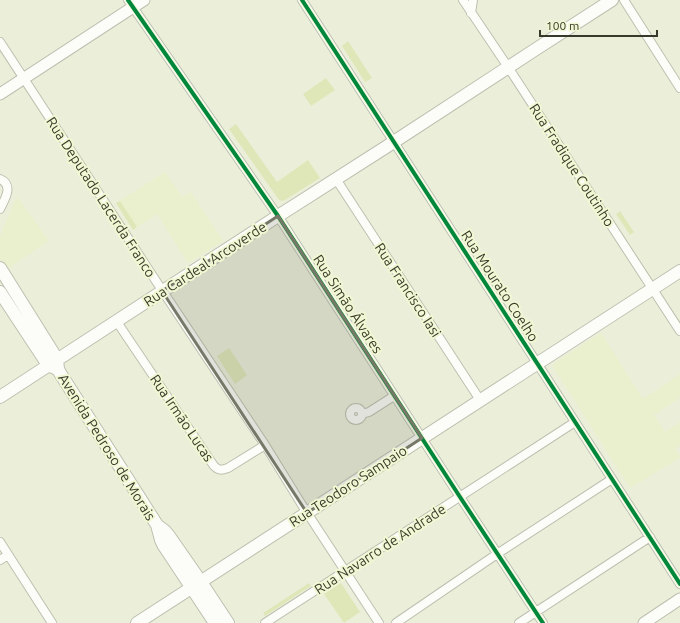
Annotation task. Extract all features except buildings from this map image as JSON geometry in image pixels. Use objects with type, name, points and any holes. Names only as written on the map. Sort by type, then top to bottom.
[{"type":"main road","name":"Rua Cardeal Arcoverde","points":[[0,397],[54,365],[162,291],[612,0]]},
{"type":"main road","name":"Avenida Pedroso de Morais","points":[[0,268],[54,365],[157,525],[169,536],[197,585],[214,623]]},
{"type":"main road","name":"Rua Teodoro Sampaio","points":[[137,623],[680,270]]},
{"type":"main road","name":"Avenida Pedroso de Morais","points":[[0,292],[54,365]]},
{"type":"main road","name":"Avenida Pedroso de Morais","points":[[197,585],[228,623]]},
{"type":"street","points":[[0,94],[24,79],[131,4],[144,0]]},
{"type":"street","name":"Rua Mourato Coelho","points":[[302,0],[680,584]]},
{"type":"street","name":"Rua Fradique Coutinho","points":[[463,0],[680,331]]},
{"type":"street","points":[[472,13],[473,0]]},
{"type":"street","points":[[624,0],[680,88]]},
{"type":"street","name":"Rua Simão Álvares","points":[[131,4],[278,216],[543,623]]},
{"type":"street","name":"Rua Deputado Lacerda Franco","points":[[0,42],[162,291],[265,445],[307,513],[379,623]]},
{"type":"street","points":[[0,178],[7,184],[8,190],[0,209]]},
{"type":"street","name":"Rua Francisco Iasi","points":[[336,179],[480,400]]},
{"type":"street","name":"Rua Irmão Lucas","points":[[117,322],[218,470],[228,468],[265,445]]},
{"type":"street","points":[[362,414],[369,412],[394,396]]},
{"type":"street","name":"Rua Navarro de Andrade","points":[[265,623],[575,422]]},
{"type":"street","points":[[396,623],[497,554],[612,479]]},
{"type":"street","points":[[519,623],[650,537]]},
{"type":"street","points":[[0,542],[52,623]]},
{"type":"street","points":[[0,560],[8,555]]},
{"type":"street","points":[[644,623],[680,600]]},
{"type":"highlighted area","points":[[278,216],[422,438],[307,513],[162,291]]},
{"type":"shaded area","points":[[348,41],[372,78],[365,82],[342,46]]},
{"type":"shaded area","points":[[326,78],[335,90],[311,106],[303,94]]},
{"type":"shaded area","points":[[236,124],[277,182],[308,160],[320,178],[285,200],[279,200],[229,129]]},
{"type":"shaded area","points":[[165,172],[182,197],[191,192],[223,241],[188,263],[157,214],[133,230],[116,203]]},
{"type":"shaded area","points":[[17,196],[49,241],[9,268],[0,259],[0,236]]},
{"type":"shaded area","points":[[120,201],[137,227],[133,230],[116,203]]},
{"type":"shaded area","points":[[620,211],[634,232],[630,235],[616,214]]},
{"type":"shaded area","points":[[601,333],[643,399],[680,374],[680,398],[654,415],[665,432],[680,422],[680,446],[675,449],[680,458],[630,488],[553,367],[553,364]]},
{"type":"shaded area","points":[[229,348],[247,375],[235,384],[217,356]]},
{"type":"shaded area","points":[[309,583],[311,586],[265,616],[263,613]]},
{"type":"shaded area","points":[[341,583],[360,612],[344,623],[324,594]]},
{"type":"cycle path","points":[[128,0],[278,216],[543,623]]},
{"type":"cycle path","points":[[302,0],[680,584]]}]
